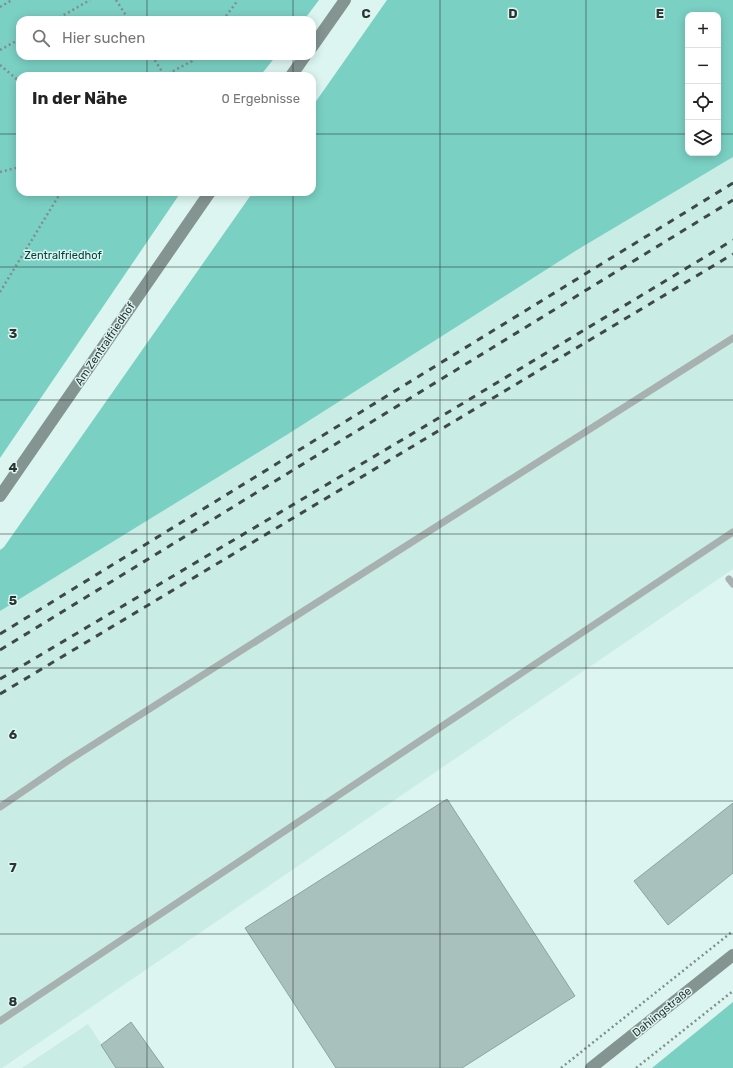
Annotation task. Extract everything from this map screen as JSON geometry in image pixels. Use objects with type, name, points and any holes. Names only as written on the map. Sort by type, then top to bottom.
[{"type":"street","points":[[316,40],[345,0]]},
{"type":"street","points":[[294,72],[302,60]]},
{"type":"street","name":"Am Zentralfriedhof","points":[[0,496],[207,196]]},
{"type":"street","name":"Dahlingstraße","points":[[591,1068],[733,955]]},
{"type":"lane","points":[[0,807],[73,758],[733,338]]},
{"type":"lane","points":[[0,1021],[733,532]]},
{"type":"path","points":[[0,7],[12,0]]},
{"type":"path","points":[[61,16],[90,0]]},
{"type":"path","points":[[116,0],[126,16]]},
{"type":"path","points":[[226,16],[238,0]]},
{"type":"path","points":[[0,50],[16,41]]},
{"type":"path","points":[[154,60],[162,72]]},
{"type":"path","points":[[171,72],[193,60]]},
{"type":"path","points":[[0,65],[16,79]]},
{"type":"path","points":[[0,172],[16,168]]},
{"type":"path","points":[[0,292],[60,196]]},
{"type":"path","points":[[561,1068],[733,931]]},
{"type":"path","points":[[636,1068],[733,991]]},
{"type":"shaded area","points":[[733,157],[733,569],[0,1068],[0,610],[577,250]]},
{"type":"shaded area","points":[[88,1024],[117,1068],[22,1068]]},
{"type":"green space","name":"Zentralfriedhof","points":[[0,0],[319,0],[307,16],[16,16],[16,60],[273,60],[263,72],[16,72],[16,196],[178,196],[0,458]]},
{"type":"green space","points":[[387,0],[733,0],[733,157],[577,250],[288,434],[0,611],[0,550],[4,547],[250,196],[316,196],[316,101]]},
{"type":"green space","points":[[733,1002],[733,1068],[652,1068]]},
{"type":"building","points":[[447,799],[575,996],[462,1068],[336,1068],[245,928]]},
{"type":"building","points":[[733,803],[733,873],[668,925],[634,881]]},
{"type":"building","points":[[131,1022],[164,1068],[116,1068],[101,1045]]},
{"type":"railway","points":[[0,634],[733,183]]},
{"type":"railway","points":[[0,650],[733,200]]},
{"type":"railway","points":[[0,679],[432,422],[733,240]]},
{"type":"railway","points":[[0,694],[733,254]]}]
